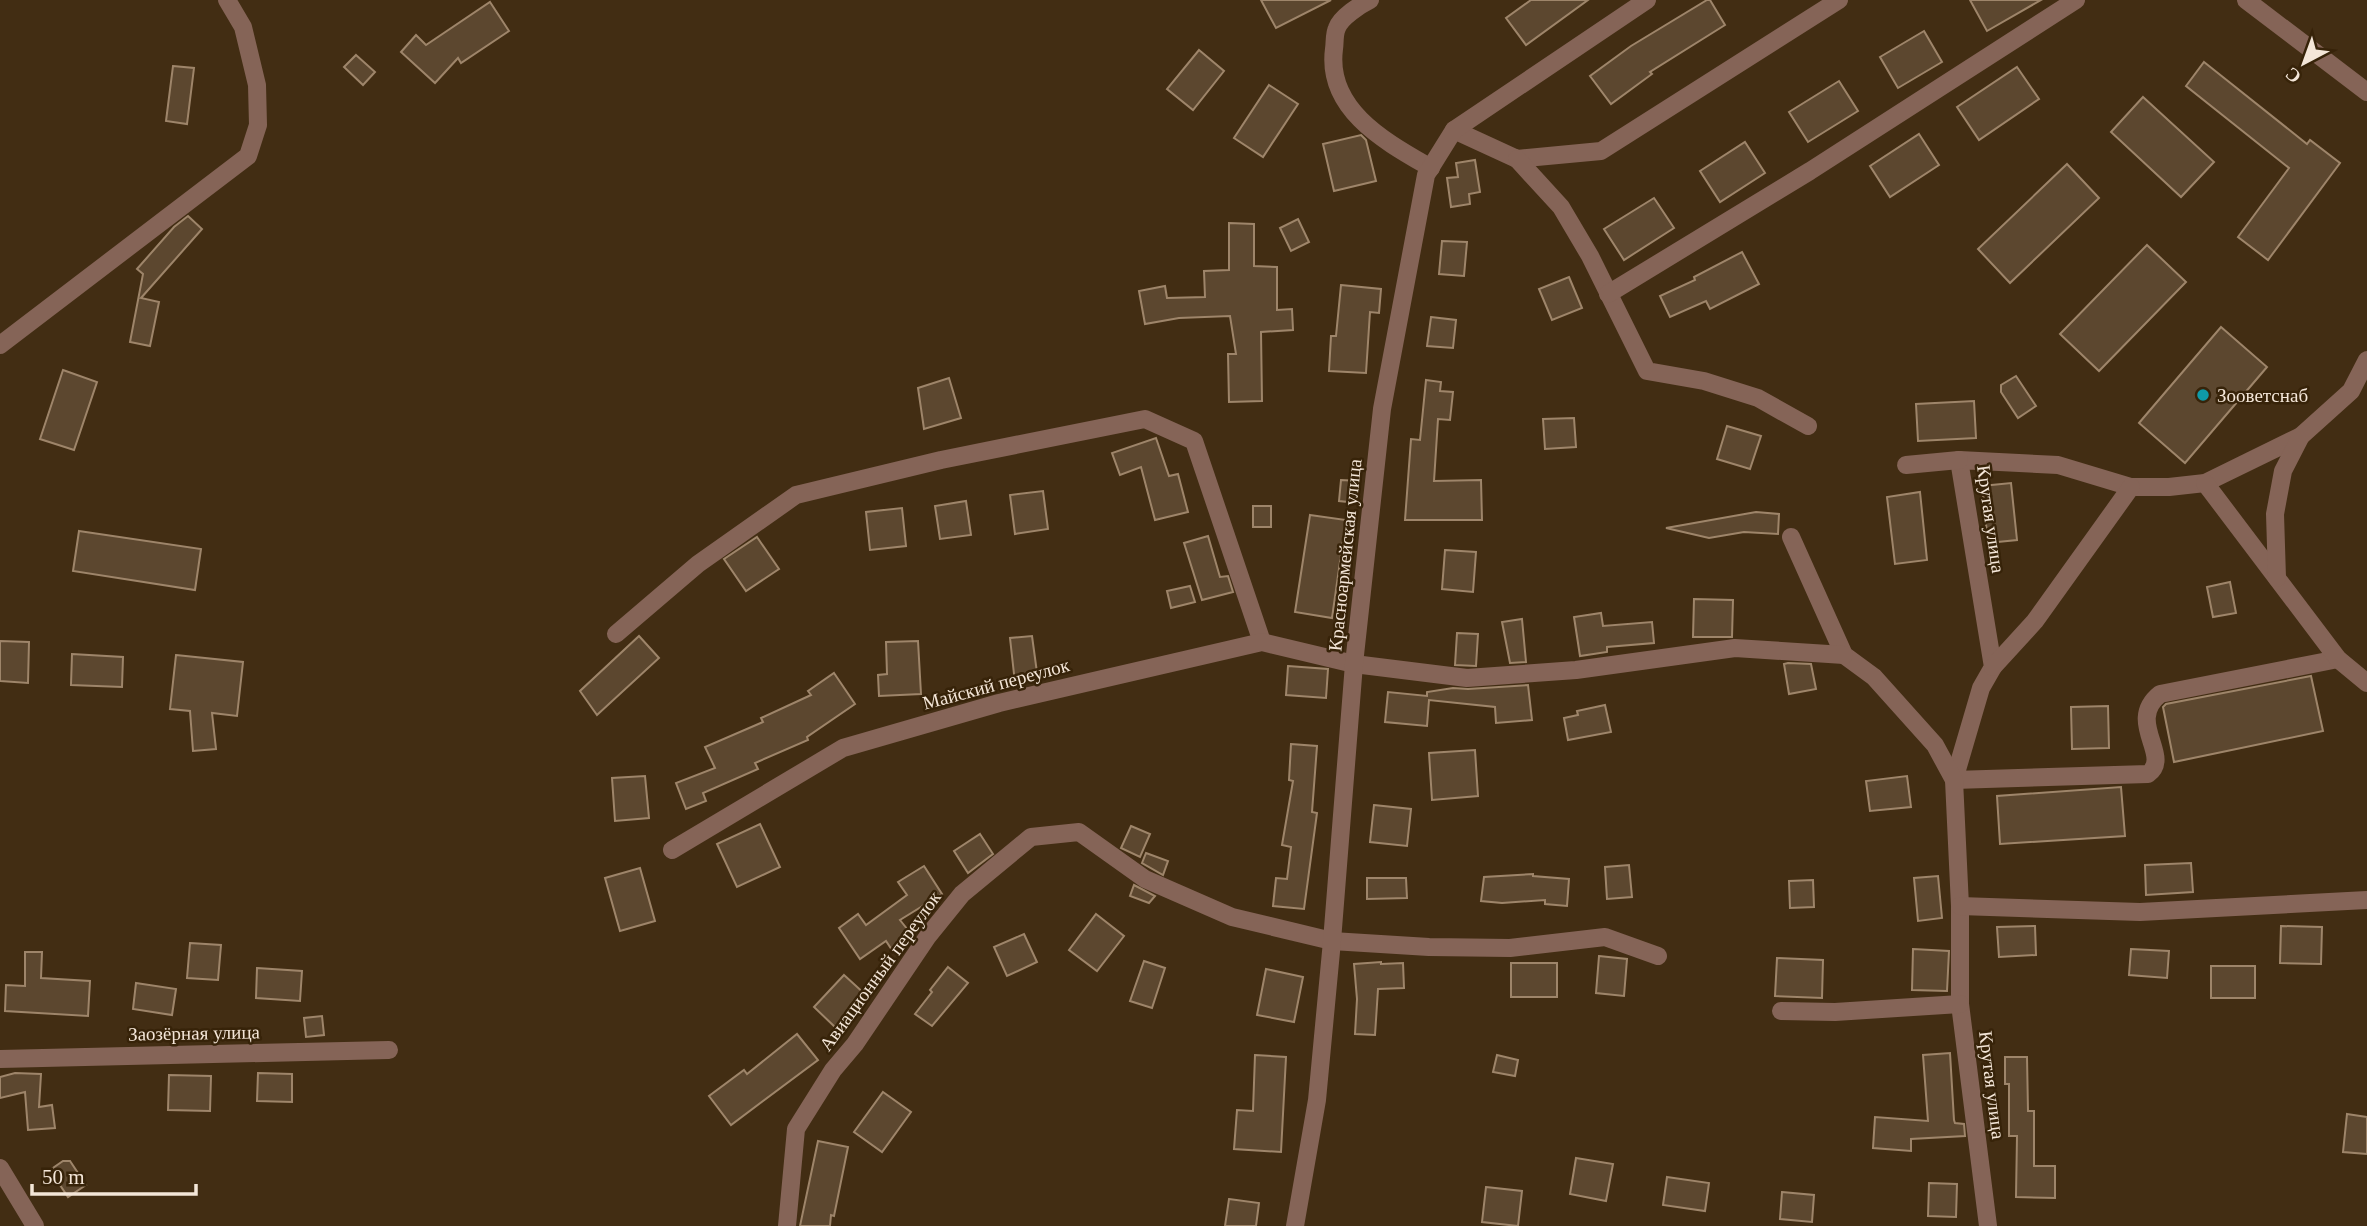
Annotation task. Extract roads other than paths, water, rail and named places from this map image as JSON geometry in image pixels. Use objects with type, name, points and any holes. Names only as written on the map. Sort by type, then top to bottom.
[{"type":"street","points":[[0,345],[248,156],[258,125],[257,85],[243,27],[227,0]]},
{"type":"street","points":[[1370,0],[1360,5],[1337,27],[1332,64],[1340,93],[1358,118],[1385,142],[1431,168]]},
{"type":"street","name":"Красноармейская улица","points":[[1295,1226],[1317,1100],[1354,664],[1382,409],[1426,174],[1454,130],[1647,0]]},
{"type":"street","points":[[1517,159],[1601,151],[1839,0]]},
{"type":"street","points":[[1608,294],[1810,171],[2076,0]]},
{"type":"street","points":[[2246,0],[2367,92]]},
{"type":"street","points":[[1454,130],[1517,159],[1561,206],[1590,256],[1647,371],[1704,381],[1758,398],[1808,425]]},
{"type":"street","name":"Крутая улица","points":[[1988,1226],[1960,1004],[1960,906],[1954,780],[1981,688],[1993,667],[1959,460],[2058,465],[2131,487],[2204,483],[2301,436],[2351,391],[2367,360]]},
{"type":"street","points":[[617,634],[698,564],[796,495],[941,460],[1145,419],[1194,441],[1262,642]]},
{"type":"street","name":"Крутая улица","points":[[2277,578],[2277,503],[2283,471],[2301,436]]},
{"type":"street","points":[[1906,465],[1959,460]]},
{"type":"street","points":[[2204,483],[2338,659],[2367,684]]},
{"type":"street","points":[[1993,667],[2035,621],[2131,487]]},
{"type":"street","points":[[1791,537],[1844,655]]},
{"type":"street","name":"Майский переулок","points":[[672,850],[843,748],[999,703],[1262,642],[1354,664],[1467,678],[1576,670],[1735,648],[1844,655]]},
{"type":"street","name":"Крутая улица","points":[[1844,655],[1874,677],[1934,745],[1954,780]]},
{"type":"street","points":[[1954,780],[2148,774],[2154,770],[2156,762],[2145,716],[2150,702],[2160,694],[2338,659]]},
{"type":"street","name":"Авиационный переулок","points":[[787,1226],[796,1129],[833,1070],[855,1044],[928,936],[962,894],[1031,837],[1079,832],[1145,879],[1232,917],[1332,941],[1510,948],[1605,937],[1658,956]]},
{"type":"street","points":[[1960,906],[2140,912],[2367,900]]},
{"type":"street","points":[[1781,1011],[1835,1012],[1960,1004]]},
{"type":"street","name":"Заозёрная улица","points":[[0,1059],[389,1050]]},
{"type":"street","points":[[0,1168],[35,1226]]},
{"type":"place","name":"Зооветснаб","points":[[2203,395]]}]
